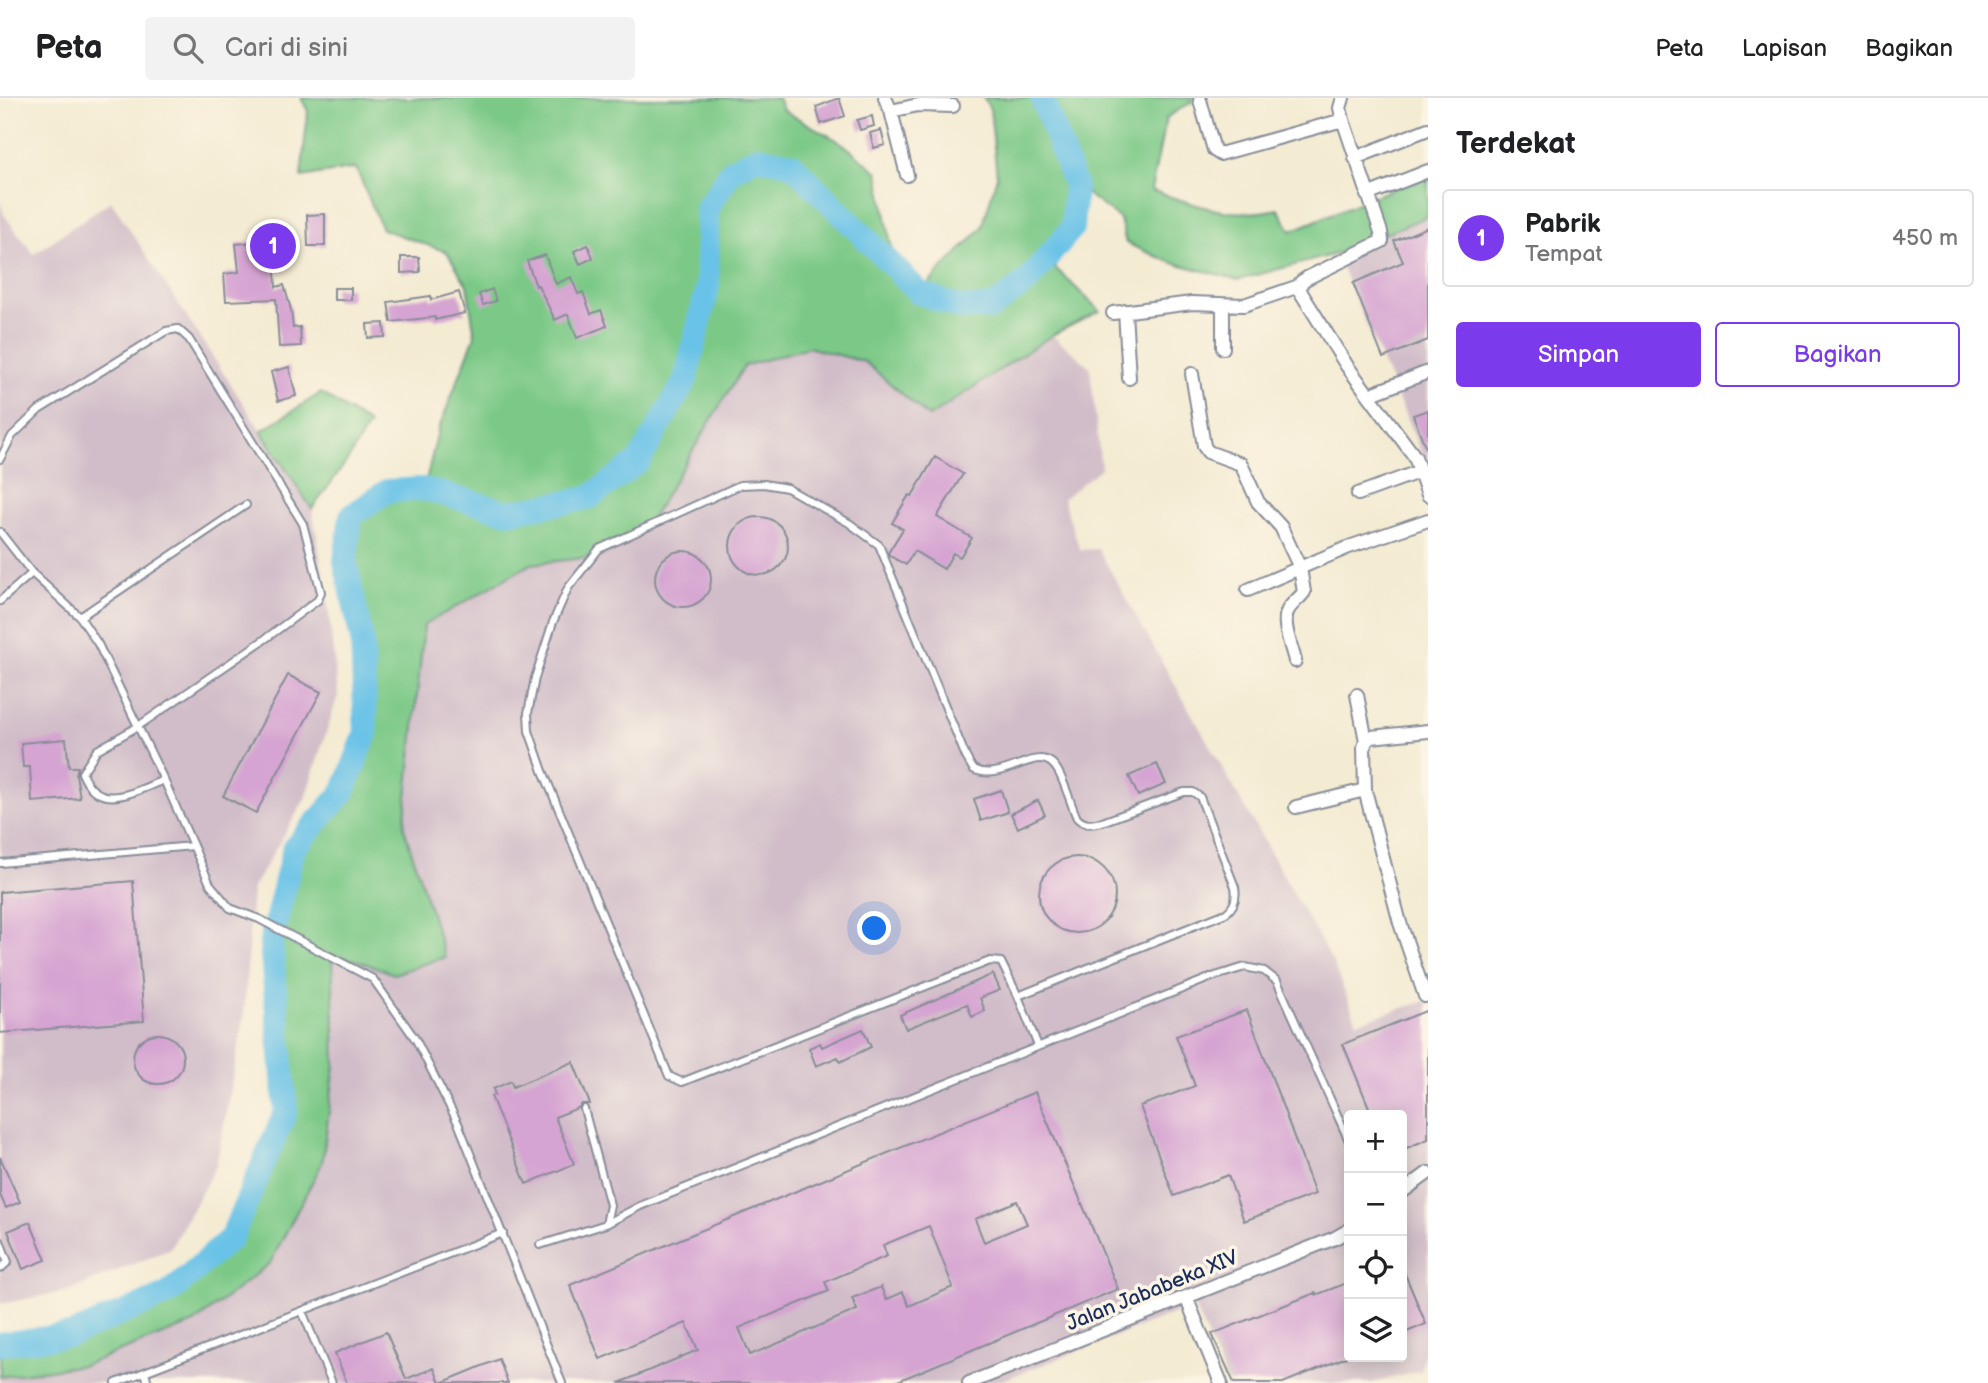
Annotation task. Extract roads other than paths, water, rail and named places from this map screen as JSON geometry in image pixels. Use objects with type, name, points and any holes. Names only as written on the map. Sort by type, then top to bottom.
[{"type":"street","points":[[885,98],[891,111],[907,175]]},
{"type":"street","points":[[1129,378],[1119,312],[1192,303],[1223,306],[1254,303],[1299,286],[1307,278],[1380,243],[1381,232],[1343,120],[1340,108],[1343,98]]},
{"type":"street","points":[[1200,100],[1214,150],[1220,154],[1343,120]]},
{"type":"street","points":[[891,111],[918,105],[953,106]]},
{"type":"street","points":[[1355,158],[1428,129]]},
{"type":"street","points":[[1368,198],[1428,171]]},
{"type":"street","points":[[1299,286],[1302,296],[1369,396],[1415,457],[1428,495]]},
{"type":"street","points":[[1223,306],[1223,348]]},
{"type":"street","points":[[1369,396],[1428,372]]},
{"type":"street","points":[[1192,374],[1204,446],[1208,453],[1241,464],[1258,502],[1277,520],[1300,568],[1304,592],[1292,606],[1286,624],[1295,661]]},
{"type":"street","points":[[1358,494],[1421,471]]},
{"type":"street","points":[[1248,590],[1349,547],[1428,520]]},
{"type":"street","points":[[1357,695],[1366,741],[1365,790],[1400,923],[1425,996]]},
{"type":"street","points":[[1366,741],[1381,735],[1428,731]]},
{"type":"street","points":[[1296,807],[1365,790]]},
{"type":"street","points":[[1407,1188],[1428,1173]]},
{"type":"street","name":"Jalan Jababeka XIV","points":[[969,1383],[1344,1233]]},
{"type":"street","points":[[1186,1297],[1221,1383]]},
{"type":"lane","points":[[0,459],[19,427],[39,410],[156,337],[172,328],[178,329],[189,339],[303,524],[321,592],[318,600],[137,727],[97,750],[82,773],[96,793],[117,798],[164,780]]},
{"type":"lane","points":[[1018,996],[1226,913],[1232,908],[1237,894],[1235,887],[1200,797],[1193,792],[1184,792],[1102,822],[1088,824],[1077,818],[1059,772],[1045,759],[1038,757],[1005,771],[990,774],[973,769],[879,545],[849,523],[787,488],[764,484],[740,485],[599,549],[568,588],[553,622],[535,678],[528,713],[529,731],[548,784],[669,1076],[682,1082],[990,961],[1001,962],[1038,1046]]},
{"type":"lane","points":[[80,617],[246,505]]},
{"type":"lane","points":[[0,532],[32,573],[80,617],[98,644],[164,780],[209,884],[230,908],[259,919],[373,979],[415,1040],[458,1123],[562,1383]]},
{"type":"lane","points":[[0,601],[32,573]]},
{"type":"lane","points":[[0,863],[193,846]]},
{"type":"lane","points":[[540,1245],[606,1224],[640,1206],[1038,1046],[1245,967],[1264,971],[1277,981],[1344,1130]]},
{"type":"lane","points":[[584,1109],[610,1205],[606,1224]]},
{"type":"lane","points":[[116,1383],[503,1233]]},
{"type":"lane","points":[[0,1241],[8,1262],[0,1269]]},
{"type":"lane","points":[[302,1311],[332,1383]]},
{"type":"lane","points":[[145,1372],[148,1383]]},
{"type":"waterway","points":[[0,1344],[71,1335],[168,1294],[231,1238],[286,1111],[271,942],[294,848],[344,791],[366,733],[362,639],[345,561],[351,516],[387,491],[424,489],[509,512],[589,498],[639,461],[685,381],[708,286],[707,208],[732,170],[757,157],[792,164],[920,293],[961,308],[991,308],[1027,282],[1072,228],[1075,185],[1042,98]]},
{"type":"place","name":"Pabrik","points":[[273,246]]}]
